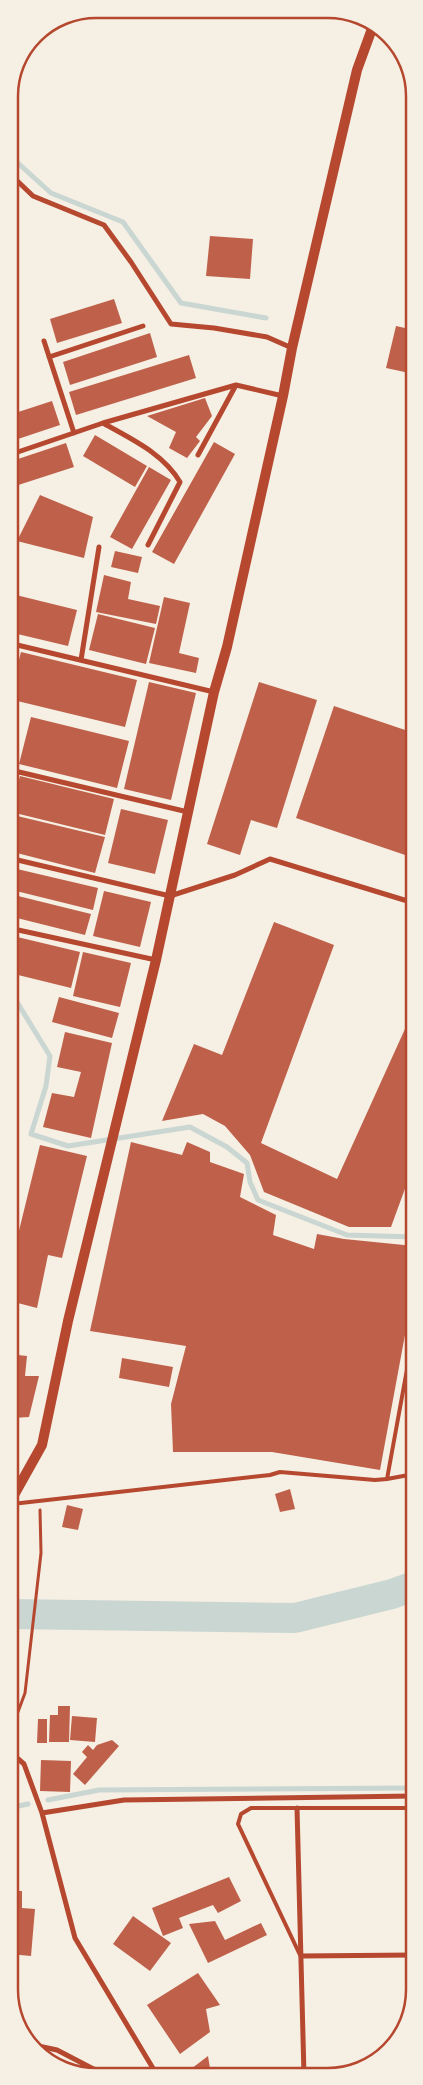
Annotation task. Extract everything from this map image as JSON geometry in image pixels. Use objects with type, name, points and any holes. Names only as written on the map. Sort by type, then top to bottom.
[{"type":"main road","points":[[18,1488],[42,1445],[68,1321],[156,960],[214,692],[227,647],[283,396],[292,348],[357,70],[371,31]]},
{"type":"street","points":[[18,182],[33,196],[104,225],[131,262],[170,324],[214,328],[267,337],[292,348]]},
{"type":"street","points":[[49,357],[143,326]]},
{"type":"street","points":[[44,341],[74,433]]},
{"type":"street","points":[[18,452],[103,423],[236,385],[283,396]]},
{"type":"street","points":[[198,455],[236,385]]},
{"type":"street","points":[[103,423],[145,446],[172,469],[180,482],[148,545]]},
{"type":"street","points":[[82,660],[99,547]]},
{"type":"street","points":[[18,645],[214,692]]},
{"type":"street","points":[[19,772],[188,812]]},
{"type":"street","points":[[18,860],[170,896],[235,875],[270,859],[406,900]]},
{"type":"street","points":[[18,930],[156,960]]},
{"type":"street","points":[[18,1758],[24,1764],[42,1813],[75,1938],[153,2068]]},
{"type":"street","points":[[42,1813],[124,1800],[405,1796]]},
{"type":"street","points":[[297,1808],[304,2068]]},
{"type":"street","points":[[301,1956],[405,1955]]},
{"type":"street","points":[[43,2047],[57,2050],[90,2067]]},
{"type":"lane","points":[[387,1479],[405,1379]]},
{"type":"lane","points":[[18,1503],[270,1476],[280,1472],[375,1480],[405,1476]]},
{"type":"lane","points":[[301,1956],[238,1824],[241,1814],[251,1808],[405,1808]]},
{"type":"path","points":[[18,1712],[25,1693],[41,1553],[40,1501]]},
{"type":"building","points":[[210,236],[253,239],[250,279],[206,276]]},
{"type":"building","points":[[114,299],[122,323],[57,343],[50,319]]},
{"type":"building","points":[[396,326],[406,328],[406,372],[386,368]]},
{"type":"building","points":[[150,333],[157,357],[70,385],[63,362]]},
{"type":"building","points":[[189,355],[196,378],[76,415],[69,392]]},
{"type":"building","points":[[205,398],[212,416],[196,437],[200,441],[187,458],[169,448],[176,432],[147,416]]},
{"type":"building","points":[[52,401],[60,425],[18,439],[18,412]]},
{"type":"building","points":[[95,435],[147,466],[135,487],[83,456]]},
{"type":"building","points":[[214,442],[235,454],[174,564],[152,552]]},
{"type":"building","points":[[66,443],[74,467],[18,485],[18,459]]},
{"type":"building","points":[[149,467],[171,480],[132,549],[110,537]]},
{"type":"building","points":[[40,495],[93,517],[84,558],[18,541]]},
{"type":"building","points":[[115,551],[142,557],[138,573],[111,567]]},
{"type":"building","points":[[104,575],[131,582],[128,599],[160,606],[156,624],[96,612]]},
{"type":"building","points":[[18,595],[77,610],[68,646],[18,634]]},
{"type":"building","points":[[164,597],[190,603],[179,653],[199,658],[196,673],[149,663]]},
{"type":"building","points":[[98,614],[155,628],[146,664],[89,650]]},
{"type":"building","points":[[21,652],[137,680],[125,727],[18,701],[18,664]]},
{"type":"building","points":[[149,682],[196,693],[171,800],[124,789]]},
{"type":"building","points":[[259,682],[317,700],[277,828],[251,820],[240,855],[207,844]]},
{"type":"building","points":[[334,706],[406,730],[406,855],[296,818]]},
{"type":"building","points":[[31,717],[129,741],[117,788],[19,764]]},
{"type":"building","points":[[20,776],[114,799],[105,835],[18,814],[18,784]]},
{"type":"building","points":[[121,809],[168,820],[155,874],[108,863]]},
{"type":"building","points":[[18,816],[105,837],[95,873],[18,853]]},
{"type":"building","points":[[18,869],[98,888],[93,910],[18,891]]},
{"type":"building","points":[[104,891],[151,902],[140,947],[93,936]]},
{"type":"building","points":[[18,896],[91,914],[85,935],[18,918]]},
{"type":"building","points":[[274,922],[334,945],[261,1143],[337,1179],[406,1028],[405,1187],[391,1227],[349,1227],[264,1192],[250,1155],[225,1126],[203,1114],[162,1121],[194,1044],[222,1055]]},
{"type":"building","points":[[18,937],[80,952],[71,988],[18,975]]},
{"type":"building","points":[[83,952],[131,963],[120,1007],[73,996]]},
{"type":"building","points":[[59,997],[119,1013],[112,1038],[52,1022]]},
{"type":"building","points":[[65,1032],[112,1043],[91,1138],[43,1127],[52,1093],[74,1097],[81,1072],[57,1067]]},
{"type":"building","points":[[131,1142],[182,1155],[187,1142],[210,1152],[210,1162],[244,1174],[240,1197],[276,1215],[273,1235],[314,1249],[317,1234],[344,1239],[405,1245],[405,1333],[380,1470],[272,1452],[173,1452],[171,1404],[186,1346],[90,1331]]},
{"type":"building","points":[[40,1145],[87,1156],[62,1258],[48,1255],[37,1308],[18,1303],[18,1235]]},
{"type":"building","points":[[18,1355],[27,1356],[25,1376],[39,1376],[29,1417],[18,1418]]},
{"type":"building","points":[[122,1358],[173,1367],[169,1387],[119,1378]]},
{"type":"building","points":[[290,1489],[295,1509],[280,1512],[275,1494]]},
{"type":"building","points":[[67,1505],[83,1509],[78,1530],[62,1527]]},
{"type":"building","points":[[58,1706],[70,1706],[69,1742],[49,1742],[50,1715],[58,1715]]},
{"type":"building","points":[[72,1716],[97,1718],[95,1742],[70,1740]]},
{"type":"building","points":[[38,1719],[47,1719],[47,1743],[37,1743]]},
{"type":"building","points":[[112,1740],[119,1746],[85,1785],[73,1774],[87,1757],[82,1752],[88,1745],[93,1750],[97,1745]]},
{"type":"building","points":[[41,1760],[71,1761],[70,1792],[40,1791]]},
{"type":"building","points":[[229,1877],[241,1901],[218,1913],[213,1905],[179,1918],[183,1928],[163,1936],[152,1908]]},
{"type":"building","points":[[18,1891],[22,1891],[22,1908],[35,1909],[31,1956],[18,1955]]},
{"type":"building","points":[[133,1916],[171,1943],[150,1971],[113,1944]]},
{"type":"building","points":[[215,1921],[225,1940],[261,1923],[267,1935],[208,1963],[189,1924]]},
{"type":"building","points":[[198,1973],[220,2005],[206,2009],[210,2032],[180,2054],[147,2005]]},
{"type":"building","points":[[208,2056],[210,2068],[192,2068]]},
{"type":"waterway","points":[[18,163],[51,193],[123,222],[181,303],[266,318]]},
{"type":"waterway","points":[[18,1004],[50,1056],[46,1086],[31,1134],[68,1146],[190,1127],[227,1147],[247,1163],[250,1182],[258,1200],[347,1235],[405,1237]]},
{"type":"waterway","points":[[18,1614],[295,1618],[405,1589]]},
{"type":"waterway","points":[[18,1622],[44,1616]]},
{"type":"waterway","points":[[48,1800],[99,1790],[405,1788]]},
{"type":"waterway","points":[[18,1806],[28,1804]]}]
